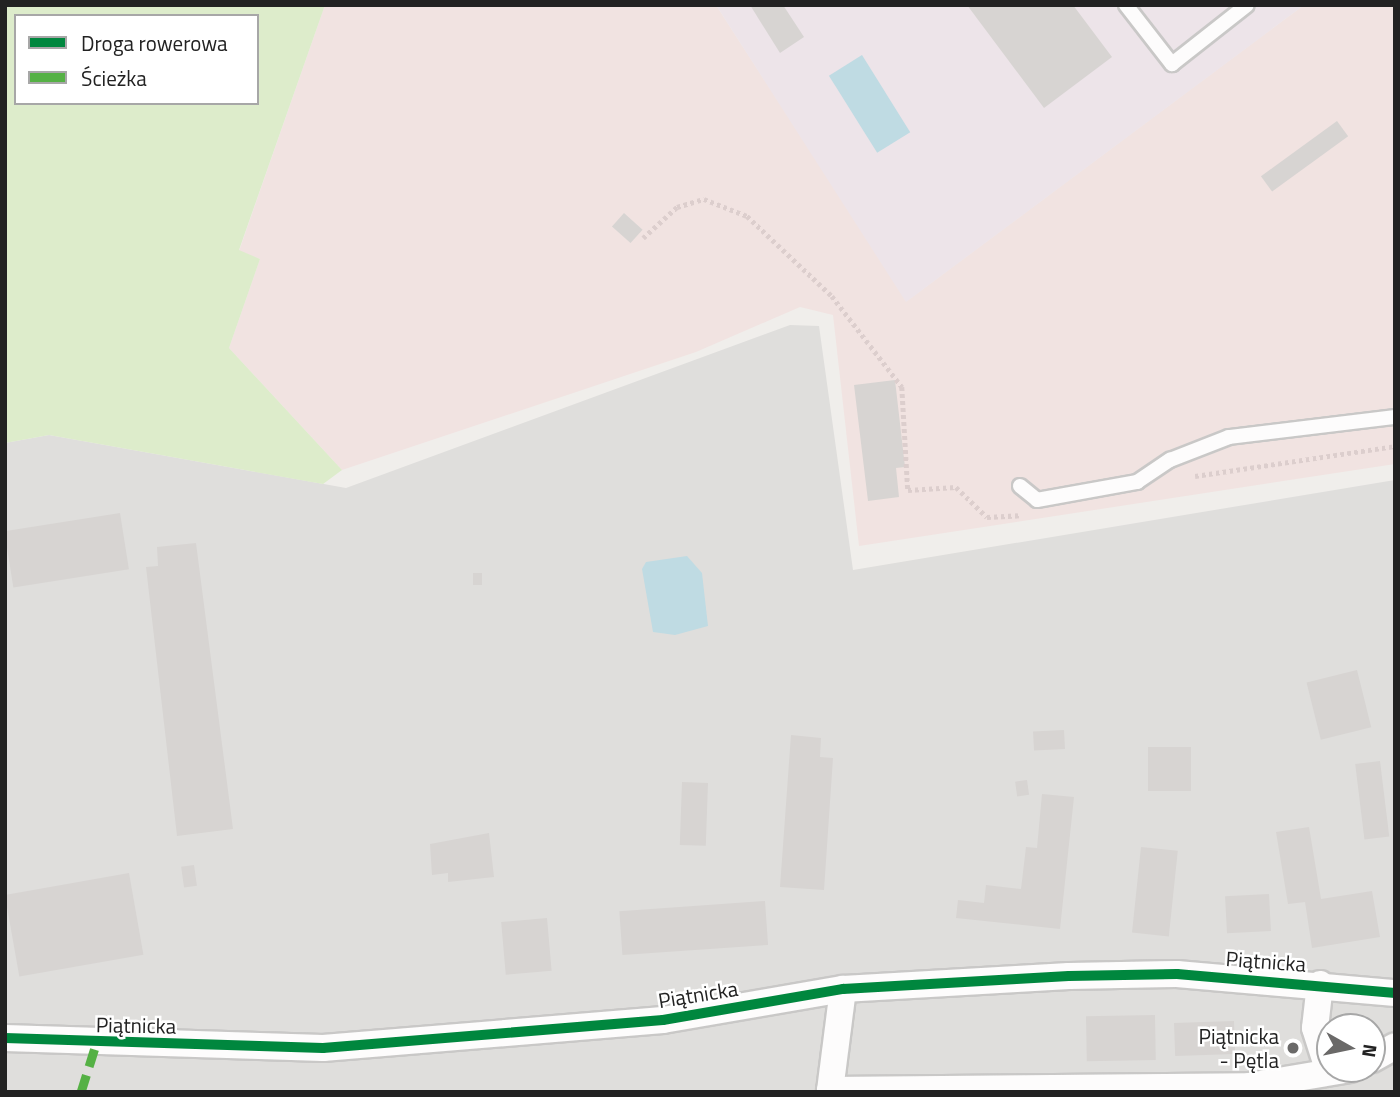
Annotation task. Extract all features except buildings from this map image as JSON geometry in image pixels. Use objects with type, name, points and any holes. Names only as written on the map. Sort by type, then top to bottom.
[{"type":"street","name":"Piątnicka","points":[[5,1038],[323,1048],[663,1020],[843,989],[1177,974],[1321,984],[1395,993]]},
{"type":"street","points":[[1317,1013],[1321,984]]},
{"type":"street","points":[[843,989],[830,1091],[1249,1086],[1316,1074]]},
{"type":"lane","points":[[1126,5],[1172,64],[1247,5]]},
{"type":"lane","points":[[1020,486],[1037,500],[1137,482],[1170,460],[1229,437],[1395,417]]},
{"type":"path","points":[[643,238],[677,207],[704,199],[747,216],[832,296],[902,387],[908,490],[956,487],[987,517],[1034,513]]},
{"type":"path","points":[[1184,478],[1395,446]]},
{"type":"shaded area","points":[[325,5],[716,5],[907,301],[1304,5],[1395,5],[1395,464],[859,546],[833,315],[800,307],[696,352],[342,470],[229,348],[260,259],[239,251]]},
{"type":"shaded area","points":[[716,5],[1304,5],[906,302]]},
{"type":"shaded area","points":[[790,325],[819,326],[853,570],[1395,480],[1395,1092],[5,1092],[5,443],[49,435],[346,488]]},
{"type":"green space","points":[[5,5],[325,5],[239,250],[260,259],[229,348],[342,470],[323,484],[49,435],[5,443]]},
{"type":"water","points":[[862,55],[910,132],[877,153],[829,76]]},
{"type":"water","points":[[687,556],[702,573],[708,626],[675,635],[653,632],[642,569],[646,562]]},
{"type":"marked path","points":[[81,1092],[96,1044]]},
{"type":"cycle path","points":[[5,1038],[323,1048],[663,1020],[843,989],[1069,976],[1177,974],[1395,993]]},
{"type":"place","name":"Piątnicka - Pętla","points":[[1293,1048]]}]
